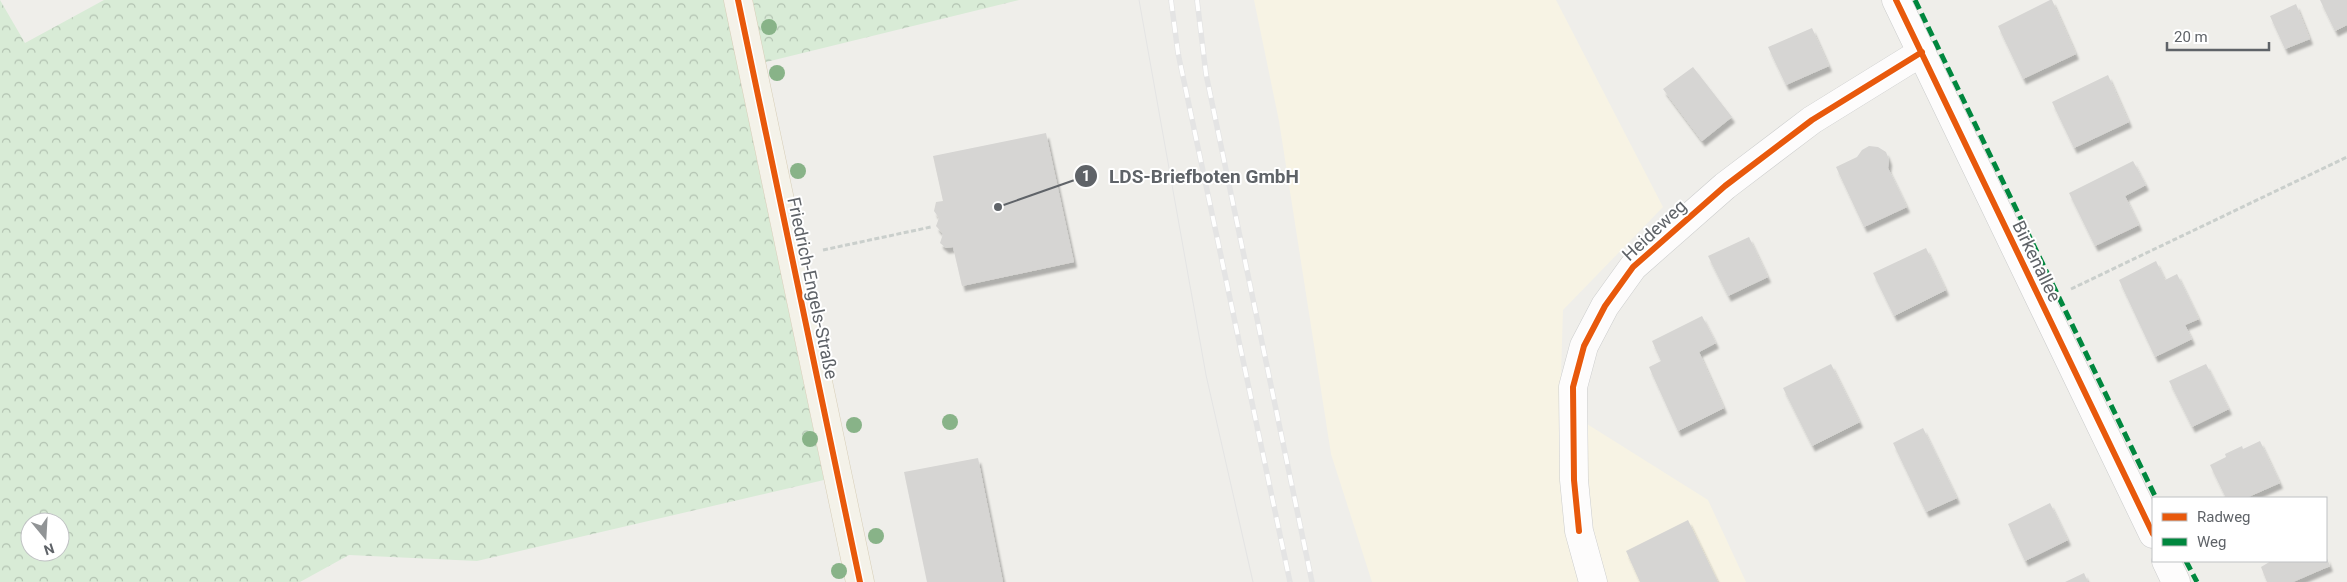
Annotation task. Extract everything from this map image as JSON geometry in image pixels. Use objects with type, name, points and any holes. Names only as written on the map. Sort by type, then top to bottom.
[{"type":"main road","name":"Friedrich-Engels-Straße","points":[[738,0],[860,582]]},
{"type":"street","name":"Birkenallee","points":[[1896,0],[2152,532]]},
{"type":"street","name":"Heideweg","points":[[1593,582],[1579,531],[1574,472],[1573,387],[1584,346],[1605,306],[1634,267],[1725,186],[1812,120],[1922,52]]},
{"type":"street","points":[[2166,562],[2176,582]]},
{"type":"path","points":[[2041,304],[2347,157]]},
{"type":"path","points":[[822,250],[930,227]]},
{"type":"shaded area","points":[[1254,0],[1556,0],[1663,207],[1563,310],[1560,407],[1708,500],[1746,582],[1372,582],[1331,454],[1279,121]]},
{"type":"green space","points":[[0,0],[25,43],[104,0],[1019,0],[738,69],[824,480],[477,561],[349,555],[300,582],[0,582]]},
{"type":"building","points":[[2052,0],[2076,54],[2023,79],[1998,26]]},
{"type":"building","points":[[2320,0],[2347,0],[2347,25],[2335,31]]},
{"type":"building","points":[[2296,4],[2310,39],[2285,49],[2270,16]]},
{"type":"building","points":[[1812,28],[1829,66],[1786,85],[1768,47]]},
{"type":"building","points":[[1693,67],[1732,117],[1702,141],[1663,89]]},
{"type":"building","points":[[2108,75],[2129,122],[2074,148],[2052,102]]},
{"type":"building","points":[[1046,133],[1074,262],[962,286],[953,247],[946,248],[940,243],[943,234],[936,226],[939,218],[934,211],[936,202],[943,201],[933,156]]},
{"type":"building","points":[[1869,146],[1878,147],[1886,152],[1889,160],[1888,168],[1907,207],[1864,227],[1836,167],[1857,157],[1862,150]]},
{"type":"building","points":[[2133,161],[2146,185],[2125,196],[2139,225],[2095,246],[2069,193]]},
{"type":"building","points":[[1749,237],[1768,277],[1728,296],[1708,256]]},
{"type":"building","points":[[1926,248],[1946,290],[1894,316],[1873,273]]},
{"type":"building","points":[[2156,261],[2165,280],[2177,274],[2199,319],[2185,325],[2192,339],[2155,357],[2119,280]]},
{"type":"building","points":[[1702,316],[1716,343],[1699,352],[1724,408],[1678,431],[1649,367],[1661,361],[1652,341]]},
{"type":"building","points":[[1831,364],[1860,422],[1812,446],[1783,388]]},
{"type":"building","points":[[2206,364],[2229,409],[2192,427],[2169,381]]},
{"type":"building","points":[[1923,428],[1957,498],[1926,512],[1893,443]]},
{"type":"building","points":[[2260,441],[2280,483],[2248,497],[2226,497],[2210,465],[2226,457],[2225,454],[2242,446],[2243,449]]},
{"type":"building","points":[[978,458],[1003,582],[927,582],[904,472]]},
{"type":"building","points":[[2050,503],[2068,540],[2025,561],[2008,524]]},
{"type":"building","points":[[1688,520],[1718,582],[1640,582],[1626,551]]},
{"type":"building","points":[[2327,558],[2330,566],[2293,582],[2267,582],[2261,567],[2269,562],[2327,562]]},
{"type":"building","points":[[2084,573],[2088,582],[2065,582]]},
{"type":"tram line","points":[[1139,0],[1206,375],[1253,582]]},
{"type":"railway","points":[[1171,0],[1178,53],[1290,582]]},
{"type":"railway","points":[[1197,0],[1206,74],[1312,582]]},
{"type":"marked path","points":[[1915,0],[2156,497]]},
{"type":"marked path","points":[[2187,562],[2197,582]]},
{"type":"cycle path","points":[[738,0],[860,582]]},
{"type":"cycle path","points":[[1896,0],[2152,532]]},
{"type":"cycle path","points":[[1579,531],[1574,480],[1573,387],[1584,346],[1605,306],[1633,267],[1725,186],[1812,120],[1922,52]]},
{"type":"place","name":"LDS-Briefboten GmbH","points":[[998,207]]}]
